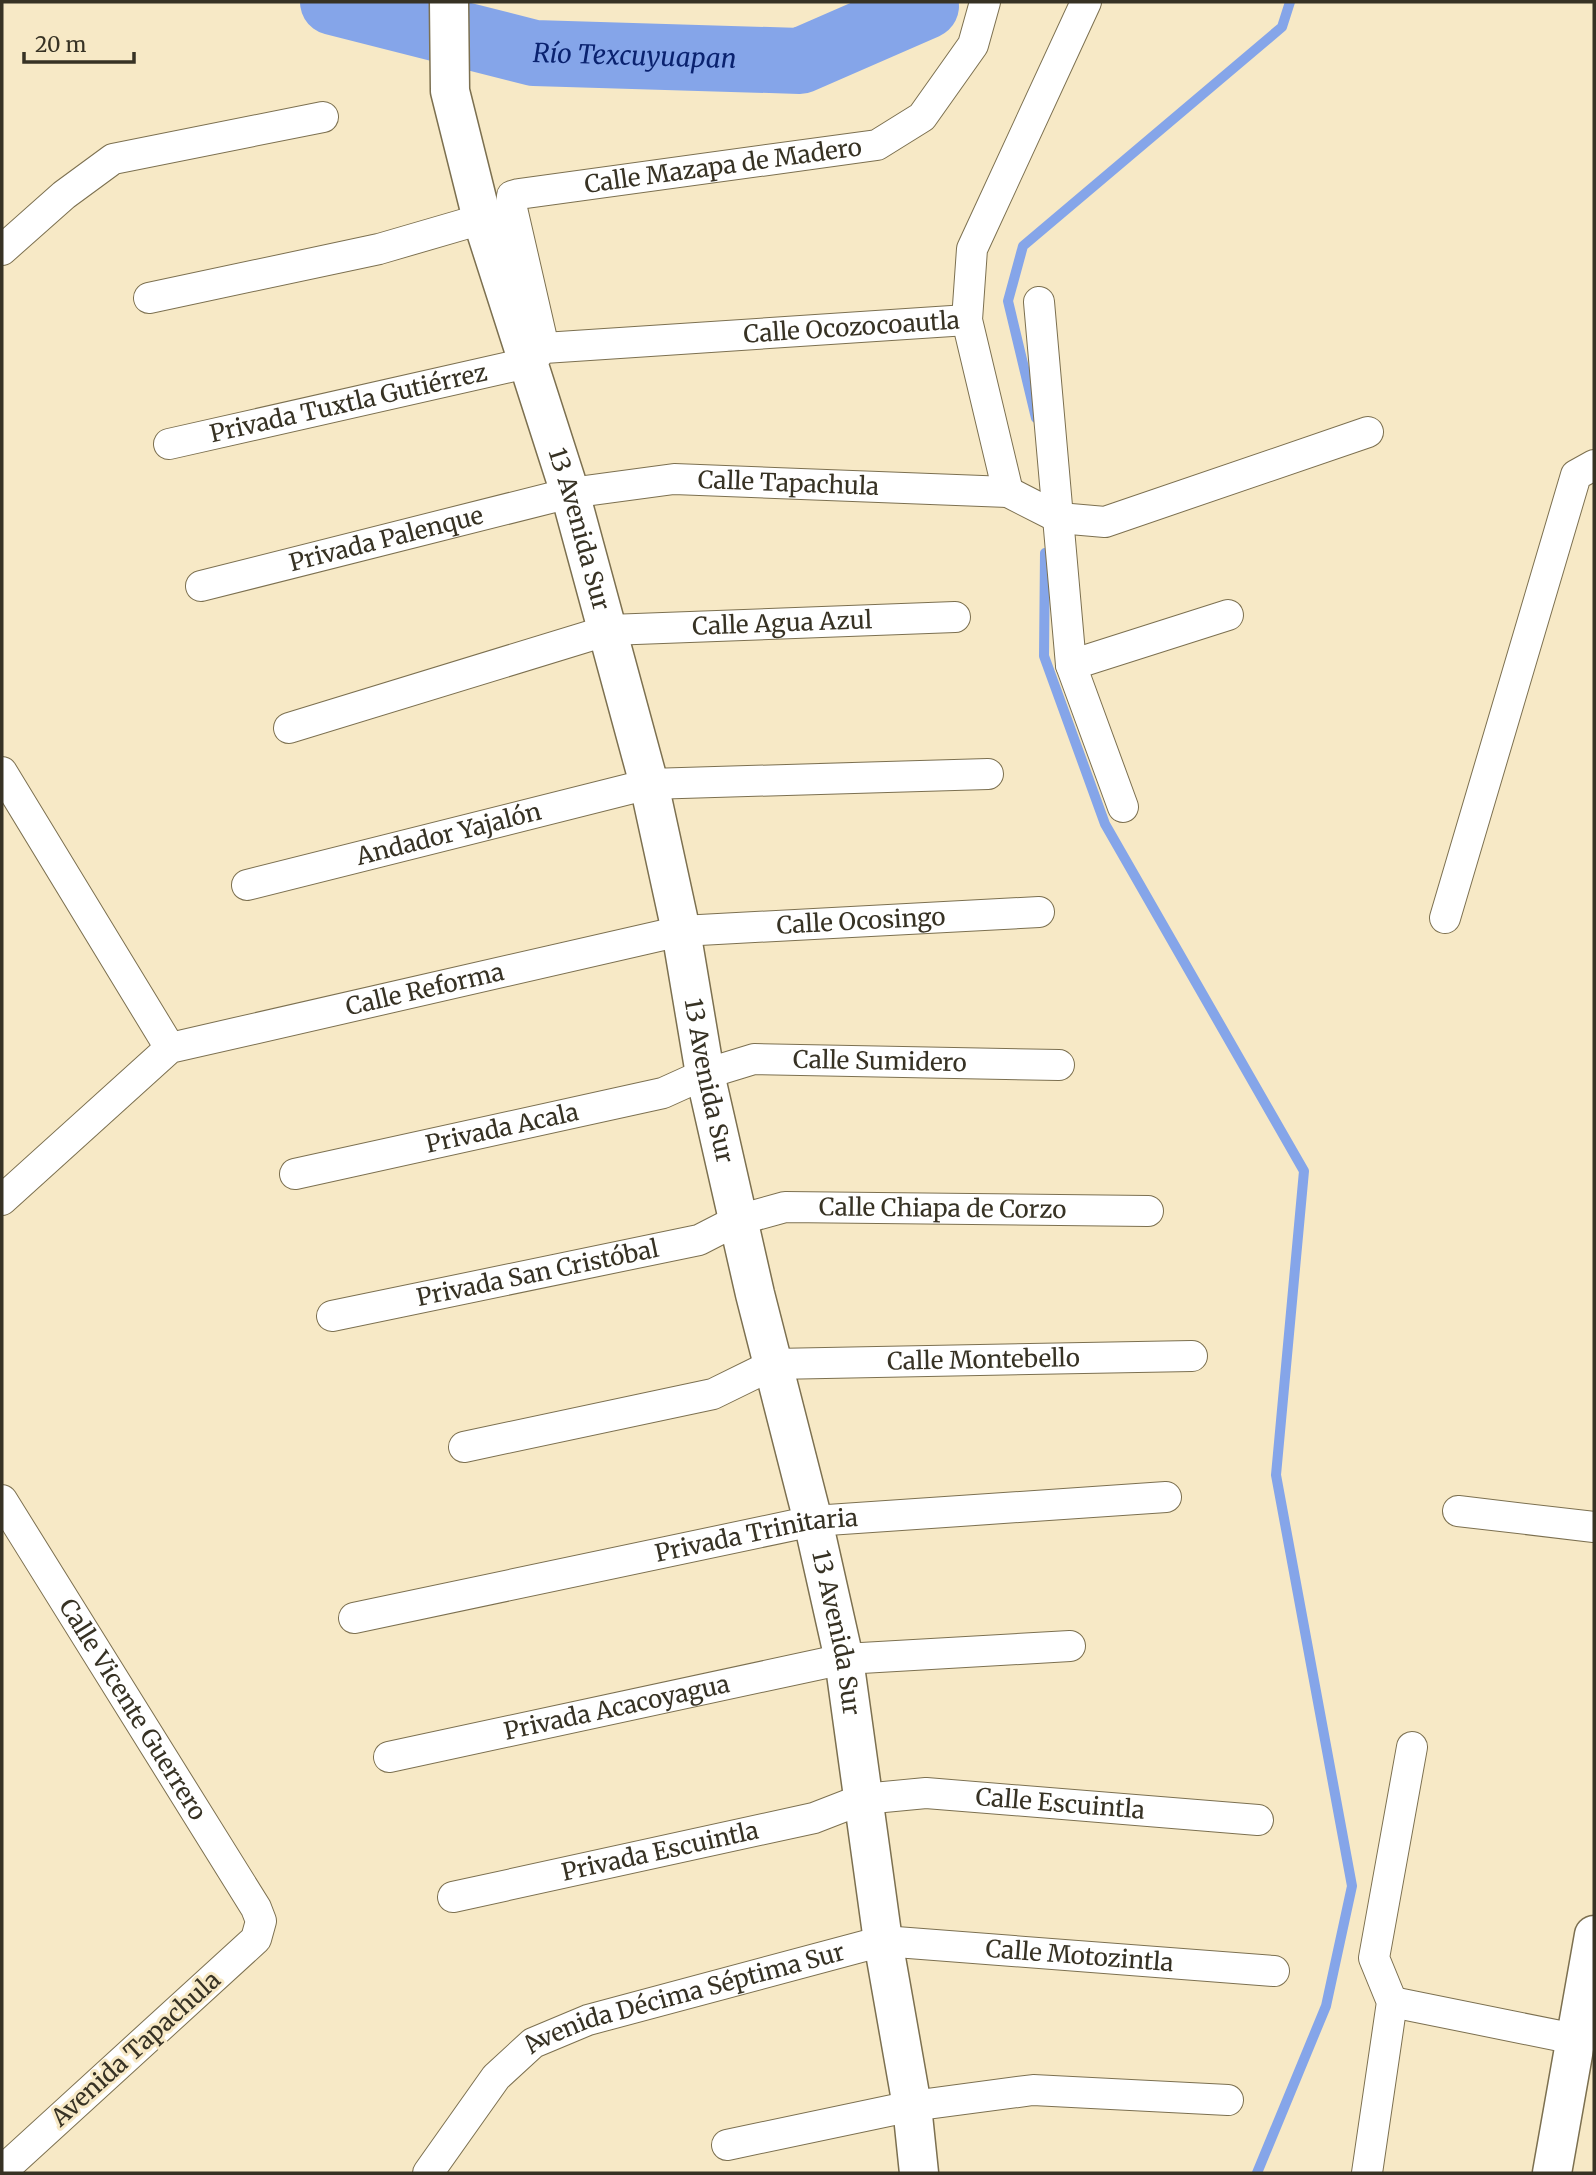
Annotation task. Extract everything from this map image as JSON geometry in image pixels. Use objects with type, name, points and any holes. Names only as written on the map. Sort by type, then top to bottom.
[{"type":"street","name":"Calle Mazapa de Madero","points":[[149,298],[379,249],[497,208],[519,194],[877,145],[922,117],[973,45],[985,2]]},
{"type":"street","name":"Calle Ocozocoautla","points":[[535,355],[967,320],[972,249],[1086,2]]},
{"type":"street","name":"13 Avenida Sur","points":[[449,6],[450,91],[497,208],[570,493],[649,784],[681,931],[705,1074],[844,1659],[883,1941],[912,2106],[919,2173]]},
{"type":"street","points":[[2,250],[64,195],[113,159],[323,117]]},
{"type":"street","points":[[1039,302],[1071,665],[1123,807]]},
{"type":"street","points":[[967,320],[1008,492],[1059,518],[1105,522],[1367,432]]},
{"type":"street","name":"Privada Tuxtla Gutiérrez","points":[[169,444],[535,355]]},
{"type":"street","points":[[1445,918],[1576,475],[1594,465]]},
{"type":"street","name":"Calle Tapachula","points":[[570,493],[674,479],[1008,492]]},
{"type":"street","name":"Privada Palenque","points":[[201,586],[570,493]]},
{"type":"street","points":[[1071,665],[1228,615]]},
{"type":"street","name":"Calle Agua Azul","points":[[289,728],[609,630],[955,617]]},
{"type":"street","points":[[2,772],[170,1048],[2,1200]]},
{"type":"street","name":"Andador Yajalón","points":[[247,885],[649,784],[988,774]]},
{"type":"street","name":"Calle Ocosingo","points":[[681,931],[1039,912]]},
{"type":"street","name":"Calle Reforma","points":[[170,1048],[681,931]]},
{"type":"street","name":"Calle Sumidero","points":[[705,1074],[754,1059],[1059,1065]]},
{"type":"street","name":"Privada Acala","points":[[295,1174],[663,1093],[705,1074]]},
{"type":"street","name":"Calle Chiapa de Corzo","points":[[738,1220],[785,1207],[1148,1211]]},
{"type":"street","name":"Privada San Cristóbal","points":[[332,1316],[699,1240],[738,1220]]},
{"type":"street","name":"Calle Montebello","points":[[774,1364],[1192,1356]]},
{"type":"street","points":[[464,1447],[713,1394],[774,1364]]},
{"type":"street","name":"Privada Trinitaria","points":[[354,1618],[813,1521],[1166,1497]]},
{"type":"street","name":"Calle Vicente Guerrero","points":[[2,1500],[256,1908],[261,1921]]},
{"type":"street","points":[[1458,1511],[1594,1527]]},
{"type":"street","name":"Privada Acacoyagua","points":[[389,1758],[844,1659],[1070,1647]]},
{"type":"street","points":[[1367,2173],[1392,2001],[1374,1958],[1412,1747]]},
{"type":"street","name":"Calle Escuintla","points":[[863,1799],[926,1793],[1258,1820]]},
{"type":"street","name":"Privada Escuintla","points":[[453,1897],[814,1818],[863,1799]]},
{"type":"street","name":"Avenida Tapachula","points":[[2,2171],[256,1939],[261,1921]]},
{"type":"street","points":[[1552,2173],[1594,1935]]},
{"type":"street","name":"Calle Motozintla","points":[[883,1941],[1274,1971]]},
{"type":"street","name":"Avenida Décima Séptima Sur","points":[[428,2173],[496,2077],[534,2043],[588,2020],[883,1941]]},
{"type":"street","points":[[1392,2001],[1575,2039]]},
{"type":"street","points":[[727,2145],[912,2106],[1033,2090],[1228,2100]]},
{"type":"waterway","name":"Río Texcuyuapan","points":[[333,2],[534,53],[800,61],[926,6],[925,2]]},
{"type":"waterway","points":[[1036,418],[1008,301],[1023,246],[1282,27],[1290,2]]},
{"type":"waterway","points":[[1045,553],[1044,656],[1105,824],[1304,1171],[1276,1475],[1352,1886],[1326,2006],[1257,2173]]}]
